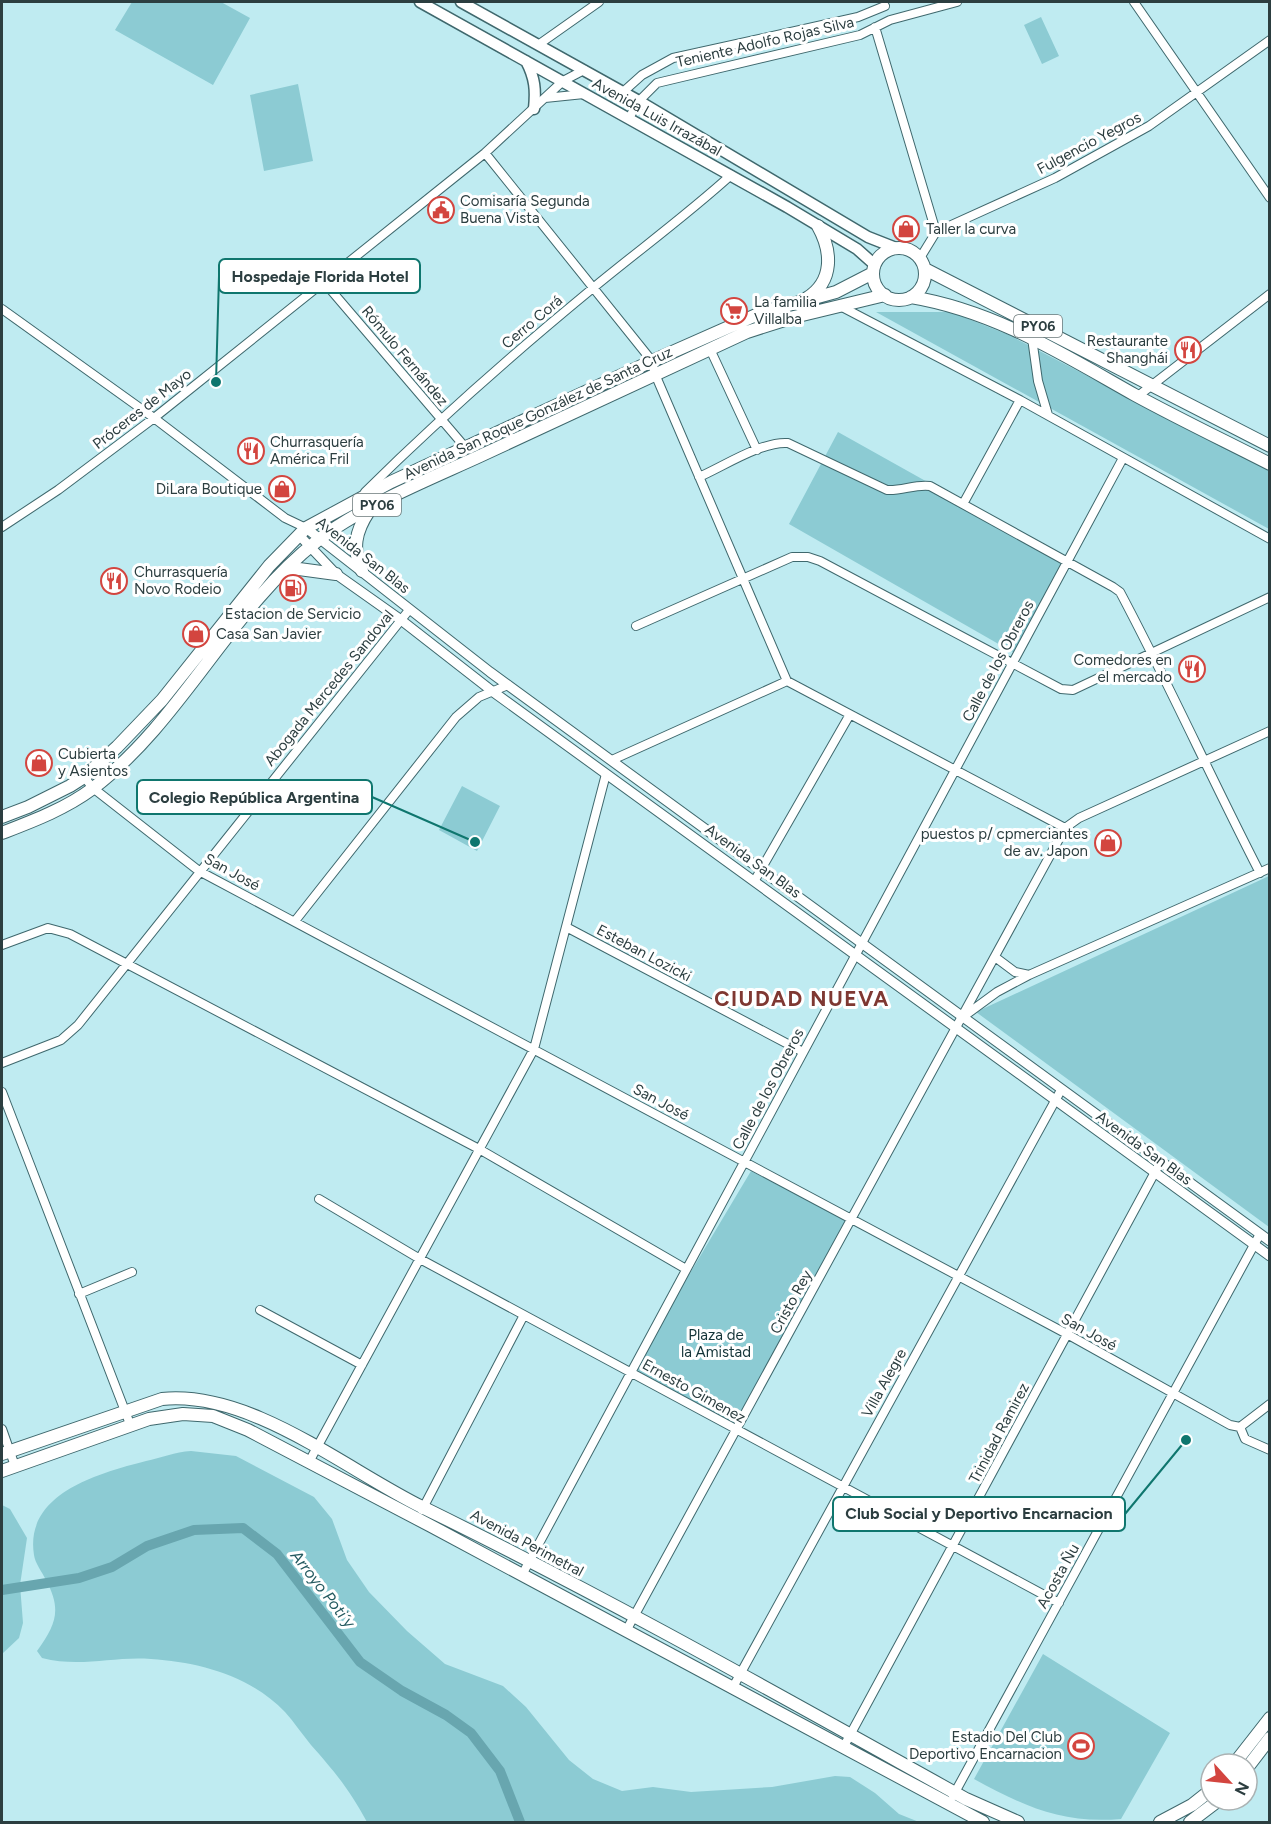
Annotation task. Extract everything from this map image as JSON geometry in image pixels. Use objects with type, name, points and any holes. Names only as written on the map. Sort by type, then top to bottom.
[{"type":"main road","name":"Avenida Luis Irrazábal","points":[[420,2],[731,175],[857,249],[874,269],[876,286],[885,296]]},
{"type":"main road","name":"Avenida Luis Irrazábal","points":[[461,2],[639,101],[868,237],[896,248],[910,250],[922,263],[1269,446]]},
{"type":"main road","points":[[526,61],[533,73],[536,89],[534,109]]},
{"type":"main road","points":[[799,303],[816,292],[826,276],[828,255],[824,237],[818,226]]},
{"type":"main road","name":"PY06","points":[[874,269],[881,255],[896,248]]},
{"type":"main road","points":[[911,297],[922,285],[922,263]]},
{"type":"main road","name":"Avenida San Roque González de Santa Cruz","points":[[2,818],[39,802],[84,777],[131,733],[162,700],[248,591],[302,532],[359,498],[652,361],[763,312],[836,292],[874,269]]},
{"type":"main road","name":"PY06","points":[[885,296],[898,300],[911,297],[974,311],[1032,337],[1137,396],[1269,464]]},
{"type":"main road","name":"Avenida San Roque González de Santa Cruz","points":[[2,832],[52,812],[93,788],[150,734],[202,668],[283,573],[315,543],[371,509],[747,332],[794,317],[885,296]]},
{"type":"main road","points":[[362,571],[356,557],[355,543],[361,523],[371,509]]},
{"type":"main road","points":[[283,573],[299,569],[336,574]]},
{"type":"main road","name":"Avenida Perimetral","points":[[6,1453],[162,1399],[204,1400],[252,1416],[423,1508],[530,1561],[955,1793],[1018,1822]]},
{"type":"main road","name":"Avenida Perimetral","points":[[2,1471],[130,1424],[183,1413],[213,1416],[248,1430],[309,1462],[983,1822]]},
{"type":"main road","points":[[1243,1752],[1269,1718]]},
{"type":"main road","points":[[1259,1752],[1269,1738]]},
{"type":"main road","points":[[1160,1822],[1199,1799]]},
{"type":"main road","points":[[1190,1822],[1203,1812]]},
{"type":"street","points":[[538,45],[599,2]]},
{"type":"street","name":"Teniente Adolfo Rojas Silva","points":[[629,118],[639,101],[657,83],[674,77],[860,35],[890,20],[957,2]]},
{"type":"street","points":[[1134,2],[1269,198]]},
{"type":"street","points":[[884,4],[890,20]]},
{"type":"street","name":"Teniente Adolfo Rojas Silva","points":[[623,92],[642,75],[673,58],[858,18],[884,4]]},
{"type":"street","points":[[875,27],[936,232],[922,263]]},
{"type":"street","name":"Fulgencio Yegros","points":[[936,232],[1055,178],[1149,126],[1197,94],[1269,40]]},
{"type":"street","name":"Próceres de Mayo","points":[[2,527],[58,490],[154,418],[485,153],[563,81],[584,70]]},
{"type":"street","points":[[543,98],[586,94]]},
{"type":"street","points":[[485,153],[652,361],[655,374],[787,681],[849,716],[956,769],[1065,828],[1079,818],[1269,731]]},
{"type":"street","name":"Cerro Corá","points":[[359,498],[439,418],[593,288],[704,200],[731,175]]},
{"type":"street","name":"Rómulo Fernández","points":[[324,282],[465,447]]},
{"type":"street","points":[[1137,396],[1269,294]]},
{"type":"street","points":[[842,307],[1048,415],[1269,539]]},
{"type":"street","name":"Avenida San Blas","points":[[2,309],[154,418],[315,543],[362,571],[409,610],[508,685],[861,945],[1269,1241]]},
{"type":"street","points":[[1032,337],[1038,381],[1048,415]]},
{"type":"street","points":[[710,349],[757,450]]},
{"type":"street","points":[[963,504],[1020,400]]},
{"type":"street","points":[[699,477],[757,450],[778,442],[788,443],[887,490],[899,490],[918,485],[930,486],[1120,592],[1153,653],[1203,762],[1260,873]]},
{"type":"street","name":"Calle de los Obreros","points":[[522,1575],[1123,458]]},
{"type":"street","name":"Avenida San Blas","points":[[315,543],[336,574],[401,620],[492,691],[756,880],[854,957],[957,1028],[1054,1102],[1269,1256]]},
{"type":"street","points":[[636,626],[792,557],[820,561],[1061,689],[1073,690],[1269,597]]},
{"type":"street","name":"Abogada Mercedes Sandoval","points":[[2,1063],[69,1034],[409,610]]},
{"type":"street","points":[[612,760],[787,681]]},
{"type":"street","points":[[295,921],[456,717],[466,706],[508,685]]},
{"type":"street","points":[[756,880],[849,716]]},
{"type":"street","points":[[309,1462],[534,1049],[568,928],[606,774]]},
{"type":"street","name":"San José","points":[[84,777],[93,788],[199,871],[1067,1334],[1172,1395],[1230,1425],[1240,1427]]},
{"type":"street","name":"Cristo Rey","points":[[626,1632],[1065,828]]},
{"type":"street","points":[[963,1017],[997,992],[1029,975],[1269,868]]},
{"type":"street","name":"Esteban Lozicki","points":[[568,928],[803,1052]]},
{"type":"street","points":[[2,945],[37,930],[58,929],[128,962],[479,1149],[686,1269]]},
{"type":"street","points":[[995,957],[1015,972],[1029,975]]},
{"type":"street","name":"Villa Alegre","points":[[732,1689],[1061,1090]]},
{"type":"street","points":[[2,1092],[130,1424]]},
{"type":"street","name":"Trinidad Ramirez","points":[[843,1748],[1161,1161]]},
{"type":"street","name":"Ernesto Gimenez","points":[[319,1199],[420,1259],[1059,1603]]},
{"type":"street","name":"Acosta Ñu","points":[[949,1804],[1260,1234]]},
{"type":"street","points":[[79,1294],[132,1272]]},
{"type":"street","points":[[260,1310],[362,1365]]},
{"type":"street","points":[[417,1520],[524,1315]]},
{"type":"street","points":[[1269,1404],[1240,1427],[1245,1439],[1269,1450]]},
{"type":"street","points":[[2,1429],[6,1453],[15,1466]]},
{"type":"green space","points":[[132,2],[221,2],[250,18],[213,85],[115,30]]},
{"type":"green space","points":[[1041,17],[1059,56],[1042,64],[1024,25]]},
{"type":"green space","points":[[298,84],[313,161],[264,171],[250,95]]},
{"type":"green space","points":[[876,312],[951,312],[1009,335],[1269,470],[1269,529]]},
{"type":"green space","points":[[838,432],[1065,559],[1016,654],[789,524]]},
{"type":"green space","points":[[462,786],[500,806],[477,851],[439,830]]},
{"type":"green space","points":[[1269,876],[1269,1227],[976,1012]]},
{"type":"green space","name":"Plaza de la Amistad","points":[[751,1171],[848,1222],[737,1430],[631,1372]]},
{"type":"green space","points":[[191,1451],[236,1456],[314,1497],[332,1519],[347,1560],[369,1592],[407,1631],[445,1664],[503,1686],[526,1707],[569,1760],[593,1779],[622,1791],[653,1787],[691,1792],[772,1787],[835,1776],[850,1777],[875,1793],[899,1814],[919,1822],[367,1822],[341,1781],[285,1712],[256,1689],[240,1680],[206,1668],[169,1661],[137,1659],[70,1662],[42,1658],[37,1651],[49,1633],[55,1617],[55,1609],[51,1591],[34,1555],[34,1534],[41,1516],[53,1501],[69,1489],[88,1480],[128,1466]]},
{"type":"green space","points":[[2,1505],[10,1509],[27,1538],[20,1585],[23,1623],[19,1638],[2,1654]]},
{"type":"green space","name":"Estadio Del Club Deportivo Encarnacion","points":[[1043,1654],[1170,1733],[1121,1819],[1080,1819],[1061,1816],[1027,1805],[974,1779]]},
{"type":"waterway","name":"Arroyo Poti´y","points":[[2,1590],[79,1578],[112,1567],[147,1546],[194,1530],[243,1528],[277,1554],[360,1662],[471,1733],[500,1771],[520,1822]]},
{"type":"place","name":"Comisaría Segunda Buena Vista","points":[[441,210]]},
{"type":"place","name":"Taller la curva","points":[[906,229]]},
{"type":"place","name":"La familia Villalba","points":[[734,311]]},
{"type":"place","name":"Restaurante Shanghái","points":[[1188,350]]},
{"type":"place","name":"Hospedaje Florida Hotel","points":[[216,382]]},
{"type":"place","name":"Churrasquería América Fril","points":[[251,451]]},
{"type":"place","name":"DiLara Boutique","points":[[282,489]]},
{"type":"place","name":"Churrasquería Novo Rodeio","points":[[114,581]]},
{"type":"place","name":"Estacion de Servicio","points":[[293,588]]},
{"type":"place","name":"Casa San Javier","points":[[196,634]]},
{"type":"place","name":"Comedores en el mercado","points":[[1192,669]]},
{"type":"place","name":"Cubierta y Asientos","points":[[39,763]]},
{"type":"place","name":"Colegio República Argentina","points":[[475,842]]},
{"type":"place","name":"puestos p/ cpmerciantes de av. Japon","points":[[1108,843]]},
{"type":"place","name":"Club Social y Deportivo Encarnacion","points":[[1186,1440]]},
{"type":"place","name":"Estadio Del Club Deportivo Encarnacion","points":[[1081,1746]]},
{"type":"district","name":"CIUDAD NUEVA","points":[[802,998]]}]
